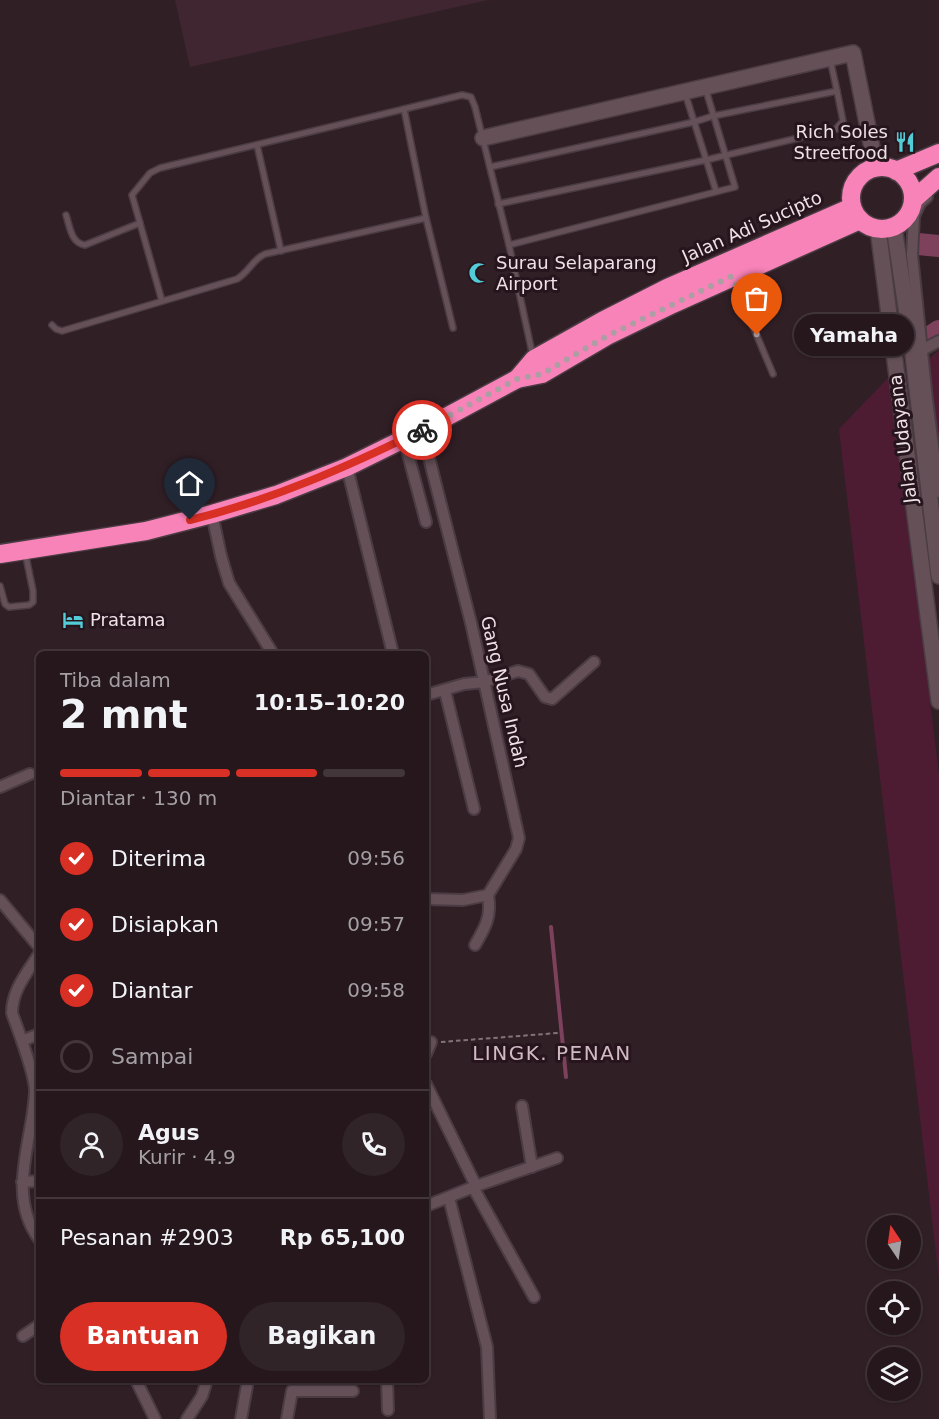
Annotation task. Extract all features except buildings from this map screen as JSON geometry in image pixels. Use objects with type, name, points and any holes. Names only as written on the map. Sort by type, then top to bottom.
[{"type":"highway","points":[[896,171],[939,153]]},
{"type":"highway","points":[[876,168],[896,171],[907,181],[912,190],[913,200],[906,218],[886,228],[868,226],[856,213],[851,191],[855,182],[866,171],[876,168]]},
{"type":"highway","points":[[913,200],[939,177]]},
{"type":"highway","name":"Jalan Adi Sucipto","points":[[0,554],[146,531],[349,474],[404,439],[538,367],[732,276],[856,213]]},
{"type":"highway","name":"Jalan Adi Sucipto","points":[[538,367],[602,321],[667,288],[856,213]]},
{"type":"main road","points":[[483,138],[853,53],[876,168]]},
{"type":"main road","name":"Jalan Udayana","points":[[886,228],[917,352],[939,576]]},
{"type":"main road","name":"Jalan Udayana","points":[[886,228],[939,701]]},
{"type":"street","points":[[939,188],[920,203],[914,216],[912,233],[917,352],[939,492]]},
{"type":"street","points":[[917,352],[939,341]]},
{"type":"street","name":"Gang Nusa Indah","points":[[422,430],[471,623],[519,838],[516,849],[488,895]]},
{"type":"street","points":[[404,439],[426,522]]},
{"type":"street","points":[[349,474],[392,651]]},
{"type":"street","points":[[212,514],[229,583],[271,651]]},
{"type":"street","points":[[429,694],[464,684],[484,682],[511,672],[524,671],[529,674],[545,696],[552,699],[594,662]]},
{"type":"street","points":[[444,691],[474,809]]},
{"type":"street","points":[[0,787],[30,774]]},
{"type":"street","points":[[429,899],[463,900],[488,895],[489,915],[486,926],[475,945]]},
{"type":"street","points":[[2,904],[36,944]]},
{"type":"street","points":[[36,959],[16,990],[12,1001],[12,1013],[36,1090],[22,1182],[23,1203],[29,1223],[36,1234]]},
{"type":"street","points":[[22,1041],[36,1035]]},
{"type":"street","points":[[429,1047],[431,1042]]},
{"type":"street","points":[[429,1090],[475,1186],[534,1297]]},
{"type":"street","points":[[522,1106],[532,1167]]},
{"type":"street","points":[[429,1205],[475,1186],[556,1158]]},
{"type":"street","points":[[22,1182],[36,1181]]},
{"type":"street","points":[[449,1198],[487,1347],[490,1419]]},
{"type":"street","points":[[23,1336],[36,1327]]},
{"type":"street","points":[[137,1383],[155,1419]]},
{"type":"street","points":[[187,1419],[202,1396],[206,1383]]},
{"type":"street","points":[[241,1419],[247,1383]]},
{"type":"street","points":[[387,1383],[388,1410]]},
{"type":"street","points":[[287,1419],[293,1385],[353,1391]]},
{"type":"lane","points":[[498,204],[706,160],[836,129],[842,125],[843,121],[830,57]]},
{"type":"lane","points":[[509,244],[735,187],[705,86]]},
{"type":"lane","points":[[684,91],[716,191]]},
{"type":"lane","points":[[490,167],[714,116],[837,91]]},
{"type":"lane","points":[[162,301],[132,195],[150,173],[160,168],[462,95],[471,97],[483,138],[538,367]]},
{"type":"lane","points":[[404,109],[426,218],[453,328]]},
{"type":"lane","points":[[257,145],[281,251]]},
{"type":"lane","points":[[66,215],[73,239],[85,246],[140,223]]},
{"type":"lane","points":[[52,325],[62,331],[237,279],[245,274],[260,257],[426,218]]},
{"type":"lane","points":[[732,276],[773,374]]},
{"type":"lane","points":[[0,586],[5,604],[9,607],[29,605],[33,602],[33,591],[24,550]]},
{"type":"path","points":[[431,1042],[449,1043],[558,1033]]},
{"type":"shaded area","points":[[175,0],[488,0],[190,67]]},
{"type":"shaded area","points":[[939,350],[939,474],[925,363]]},
{"type":"shaded area","points":[[890,376],[939,775],[939,1279],[839,429]]},
{"type":"waterway","points":[[918,244],[939,246]]},
{"type":"waterway","points":[[927,339],[939,331]]},
{"type":"waterway","points":[[551,927],[566,1077]]},
{"type":"way so far","points":[[422,430],[517,379],[542,374],[607,336],[732,276],[757,335]]},
{"type":"place","name":"Rich Soles Streetfood","points":[[905,142]]},
{"type":"place","name":"Surau Selaparang Airport","points":[[479,273]]},
{"type":"place","name":"Yamaha","points":[[757,335]]},
{"type":"place","name":"Pratama","points":[[73,620]]},
{"type":"district","name":"LINGK. PENAN","points":[[552,1053]]},
{"type":"route","points":[[190,520],[276,495],[347,467],[422,430]]}]
